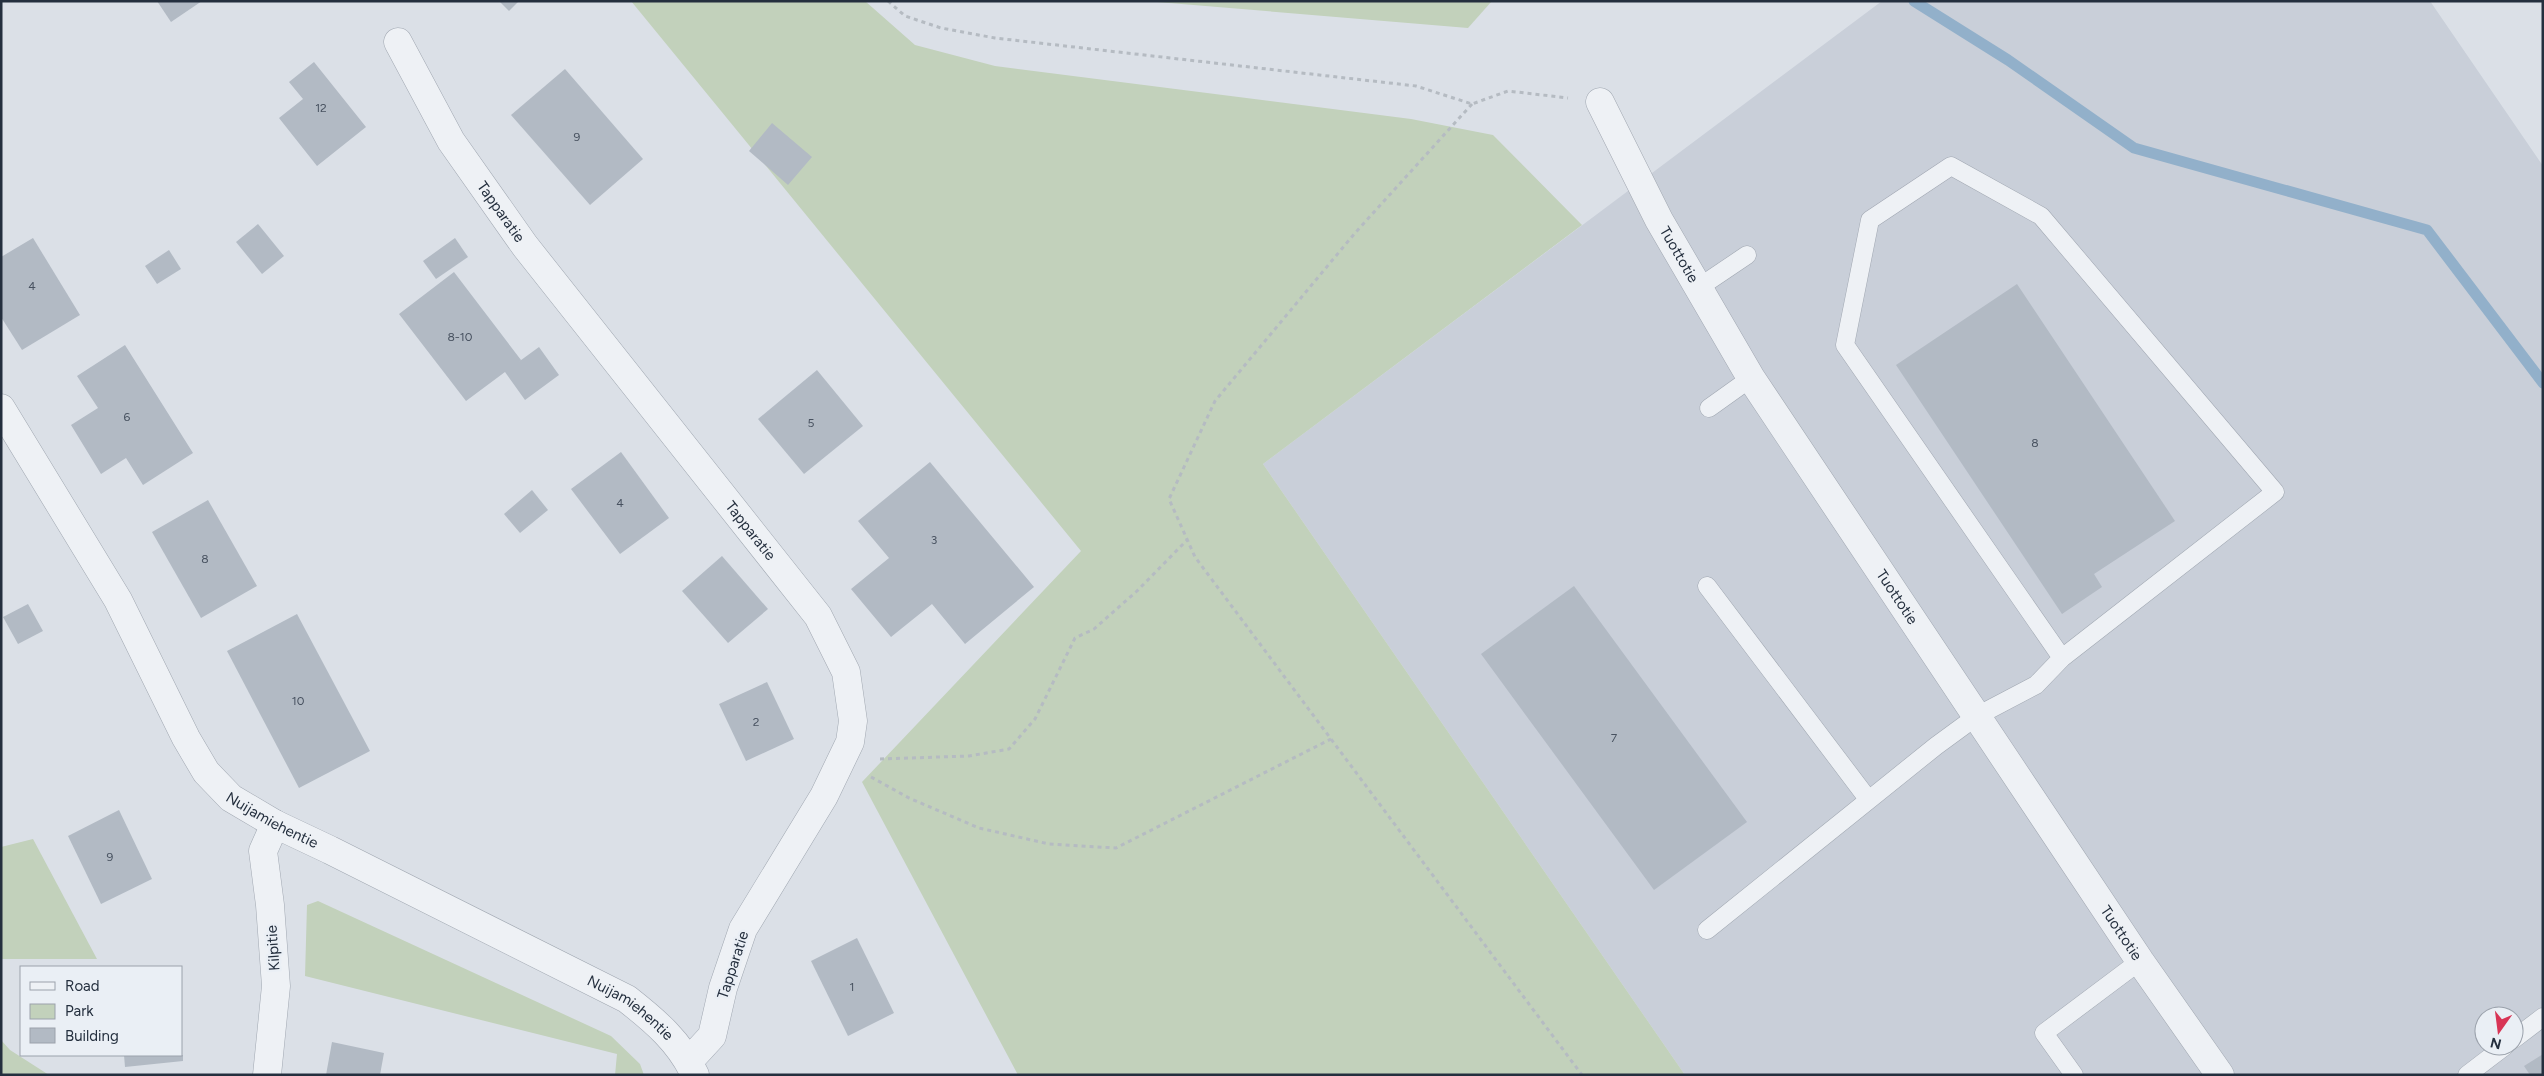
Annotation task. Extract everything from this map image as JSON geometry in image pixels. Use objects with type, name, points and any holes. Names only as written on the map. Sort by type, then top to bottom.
[{"type":"street","name":"Tapparatie","points":[[398,42],[451,141],[525,246],[818,616],[846,672],[853,721],[850,742],[824,796],[743,929],[726,980],[712,1036],[692,1068]]},
{"type":"street","name":"Tuottotie","points":[[1600,102],[1659,220],[1751,378],[2140,961],[2220,1075]]},
{"type":"street","name":"Nuijamiehentie","points":[[1,408],[118,600],[186,738],[206,772],[231,798],[275,824],[627,999],[661,1026],[692,1068]]},
{"type":"street","name":"Kilpitie","points":[[267,1075],[276,986],[270,905],[263,851],[275,824]]},
{"type":"lane","points":[[1707,930],[1868,799],[1977,716],[2036,685],[2062,658],[2275,492],[2041,216],[1951,166],[1870,220],[1845,345],[2062,658]]},
{"type":"lane","points":[[1698,288],[1748,255]]},
{"type":"lane","points":[[1709,408],[1751,378]]},
{"type":"lane","points":[[1707,586],[1868,799]]},
{"type":"lane","points":[[2074,1075],[2044,1033],[2140,961]]},
{"type":"lane","points":[[2524,1031],[2543,1017]]},
{"type":"lane","points":[[2467,1075],[2492,1056]]},
{"type":"path","points":[[888,1],[905,16],[941,28],[995,38],[1416,86],[1472,104]]},
{"type":"path","points":[[1582,1075],[1195,557],[1169,499],[1214,401],[1355,233],[1472,104],[1508,91],[1600,102]]},
{"type":"path","points":[[842,761],[969,756],[1009,749],[1036,719],[1075,638],[1094,629],[1137,591],[1187,540]]},
{"type":"path","points":[[842,761],[909,798],[979,828],[1049,844],[1116,848],[1331,739]]},
{"type":"shaded area","points":[[1882,1],[2430,1],[2543,166],[2543,1075],[1685,1075],[1263,464]]},
{"type":"green space","points":[[631,1],[865,1],[915,45],[995,66],[1411,119],[1493,135],[1582,225],[1263,464],[1685,1075],[1018,1075],[862,782],[1081,551]]},
{"type":"green space","points":[[1145,1],[1492,1],[1468,28]]},
{"type":"green space","points":[[33,839],[97,959],[1,959],[1,847]]},
{"type":"green space","points":[[318,901],[611,1036],[640,1064],[644,1075],[615,1075],[617,1054],[305,976],[307,905]]},
{"type":"green space","points":[[1,1040],[10,1050],[49,1075],[1,1075]]},
{"type":"building","points":[[157,1],[202,1],[171,22]]},
{"type":"building","points":[[499,1],[519,1],[509,11]]},
{"type":"building","points":[[314,62],[366,127],[317,166],[279,118],[303,99],[289,82]]},
{"type":"building","points":[[565,69],[643,159],[590,205],[511,115]]},
{"type":"building","points":[[772,123],[812,157],[788,185],[749,151]]},
{"type":"building","points":[[258,224],[284,256],[262,274],[236,242]]},
{"type":"building","points":[[33,238],[80,315],[22,350],[1,317],[1,257]]},
{"type":"building","points":[[455,238],[468,257],[436,279],[423,261]]},
{"type":"building","points":[[169,250],[181,269],[157,284],[145,266]]},
{"type":"building","points":[[454,272],[521,360],[517,363],[539,347],[559,375],[525,400],[505,372],[466,401],[399,314]]},
{"type":"building","points":[[2017,284],[2175,521],[2094,574],[2102,587],[2062,614],[1896,365]]},
{"type":"building","points":[[125,345],[193,453],[143,485],[126,458],[101,474],[71,425],[98,408],[77,376]]},
{"type":"building","points":[[817,370],[863,426],[804,474],[758,419]]},
{"type":"building","points":[[621,452],[669,518],[620,554],[571,489]]},
{"type":"building","points":[[930,462],[1034,587],[965,644],[932,604],[891,637],[851,589],[889,558],[858,521]]},
{"type":"building","points":[[532,490],[548,510],[520,533],[504,514]]},
{"type":"building","points":[[208,500],[257,586],[201,618],[152,532]]},
{"type":"building","points":[[722,556],[768,609],[728,643],[682,591]]},
{"type":"building","points":[[1574,586],[1747,822],[1654,890],[1481,654]]},
{"type":"building","points":[[28,604],[43,631],[18,644],[3,617]]},
{"type":"building","points":[[297,614],[370,751],[299,788],[227,651]]},
{"type":"building","points":[[767,682],[794,739],[746,761],[719,704]]},
{"type":"building","points":[[119,810],[152,879],[101,904],[68,836]]},
{"type":"building","points":[[857,938],[894,1013],[848,1036],[811,961]]},
{"type":"building","points":[[332,1042],[384,1053],[380,1075],[326,1075]]},
{"type":"building","points":[[2543,1054],[2543,1075],[2530,1075],[2524,1066]]},
{"type":"building","points":[[183,1055],[183,1061],[125,1067],[124,1056]]},
{"type":"waterway","points":[[1914,1],[2008,60],[2134,148],[2427,230],[2543,383]]}]
